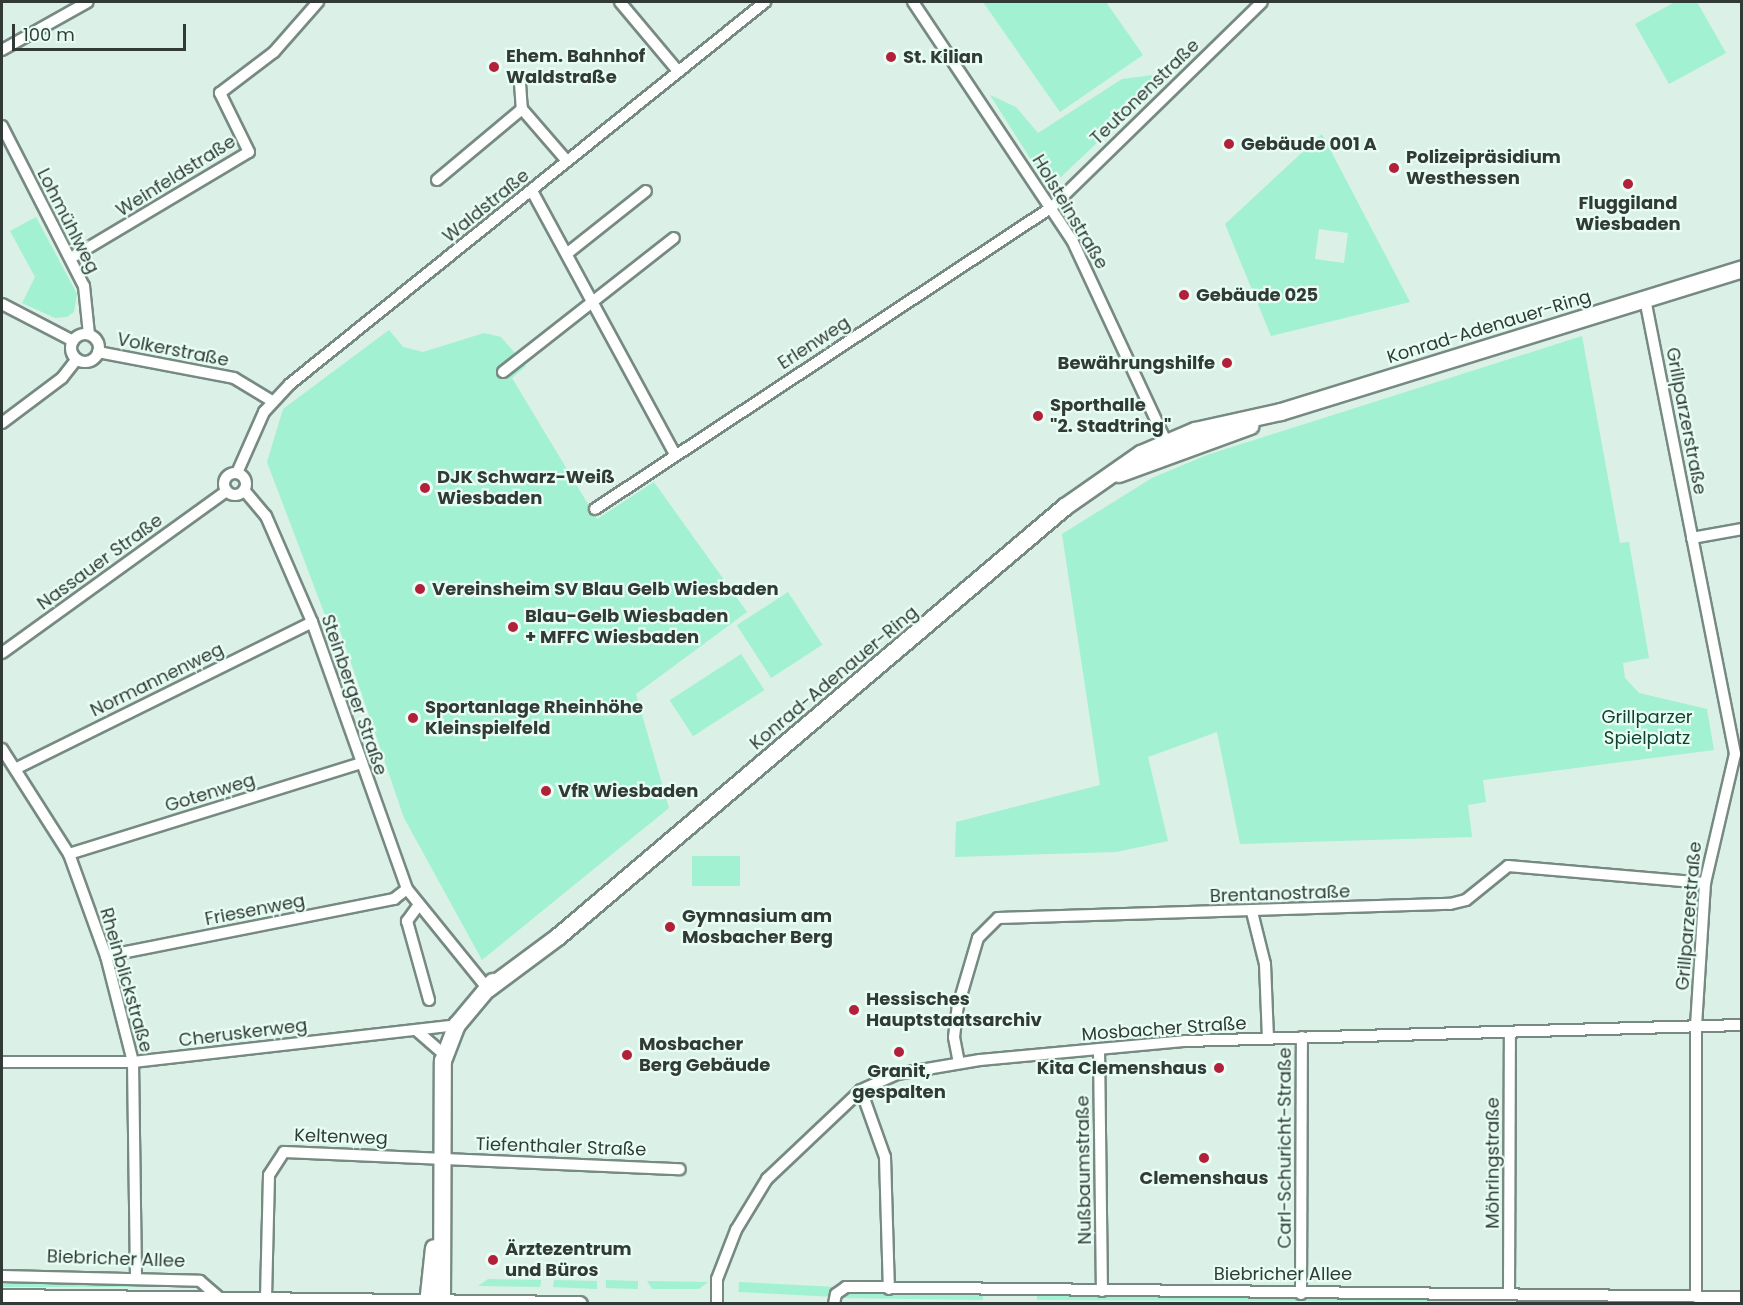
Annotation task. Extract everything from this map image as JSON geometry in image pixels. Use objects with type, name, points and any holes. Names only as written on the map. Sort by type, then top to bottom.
[{"type":"main road","name":"Konrad-Adenauer-Ring","points":[[435,1302],[445,1055],[457,1025],[505,968],[584,911],[1052,518],[1110,476],[1222,423],[1281,412],[1645,299],[1708,278],[1742,261]]},
{"type":"main road","name":"Konrad-Adenauer-Ring","points":[[1708,278],[1737,273]]},
{"type":"main road","name":"Biebricher Allee","points":[[2,1297],[266,1298],[579,1304]]},
{"type":"street","points":[[2,50],[88,2]]},
{"type":"street","name":"Weinfeldstraße","points":[[71,258],[249,152],[220,93],[273,52],[318,2]]},
{"type":"street","points":[[620,2],[677,70]]},
{"type":"street","name":"Waldstraße","points":[[237,473],[245,450],[272,401],[532,191],[677,70],[765,2]]},
{"type":"street","name":"Holsteinstraße","points":[[913,2],[1052,207],[1169,448]]},
{"type":"street","name":"Teutonenstraße","points":[[1052,207],[1262,2]]},
{"type":"street","points":[[520,83],[522,109],[567,161]]},
{"type":"street","points":[[437,180],[522,109]]},
{"type":"street","name":"Lohmühlweg","points":[[2,126],[71,258],[88,300],[89,334]]},
{"type":"street","points":[[532,191],[569,252],[674,453]]},
{"type":"street","points":[[569,252],[646,191]]},
{"type":"street","name":"Erlenweg","points":[[595,509],[674,453],[1052,207]]},
{"type":"street","points":[[503,372],[674,238]]},
{"type":"street","name":"Grillparzerstraße","points":[[1645,299],[1692,538],[1738,754],[1705,883],[1696,1026],[1696,1297]]},
{"type":"street","points":[[2,304],[73,341],[77,359],[62,378],[2,423]]},
{"type":"street","points":[[73,341],[89,334]]},
{"type":"street","name":"Volkerstraße","points":[[89,334],[98,352]]},
{"type":"street","name":"Volkerstraße","points":[[98,352],[234,378],[272,401]]},
{"type":"street","name":"Volkerstraße","points":[[77,359],[90,361],[98,352]]},
{"type":"street","points":[[237,473],[244,480],[244,490],[236,495],[223,494],[226,479],[237,473]]},
{"type":"street","name":"Steinberger Straße","points":[[244,490],[254,496],[312,622],[407,889],[418,906],[488,989]]},
{"type":"street","name":"Nassauer Straße","points":[[2,653],[223,494]]},
{"type":"street","points":[[1692,538],[1742,528]]},
{"type":"street","name":"Normannenweg","points":[[16,768],[312,622]]},
{"type":"street","name":"Rheinblickstraße","points":[[2,749],[69,854],[106,956],[133,1062],[136,1278]]},
{"type":"street","name":"Gotenweg","points":[[69,854],[362,763]]},
{"type":"street","name":"Brentanostraße","points":[[959,1063],[954,1037],[958,1006],[978,938],[991,921],[1456,904],[1508,866],[1705,883]]},
{"type":"street","name":"Friesenweg","points":[[106,956],[394,899],[407,889]]},
{"type":"street","points":[[418,906],[407,921],[429,1000]]},
{"type":"street","points":[[1252,912],[1266,972],[1268,1038]]},
{"type":"street","name":"Cheruskerweg","points":[[2,1062],[133,1062],[457,1025]]},
{"type":"street","name":"Mosbacher Straße","points":[[717,1304],[717,1279],[736,1230],[767,1179],[861,1090],[897,1074],[959,1063],[1099,1049],[1268,1038],[1742,1025]]},
{"type":"street","points":[[416,1030],[445,1055]]},
{"type":"street","name":"Möhringstraße","points":[[1509,1294],[1510,1032]]},
{"type":"street","name":"Carl-Schuricht-Straße","points":[[1301,1294],[1302,1037]]},
{"type":"street","name":"Nußbaumstraße","points":[[1099,1049],[1102,1291]]},
{"type":"street","points":[[861,1090],[885,1157],[889,1289]]},
{"type":"street","name":"Keltenweg","points":[[266,1298],[269,1175],[276,1158],[294,1150],[440,1158]]},
{"type":"street","name":"Tiefenthaler Straße","points":[[440,1158],[680,1168]]},
{"type":"street","name":"Biebricher Allee","points":[[2,1276],[136,1278],[206,1282],[221,1299]]},
{"type":"street","name":"Biebricher Allee","points":[[834,1304],[836,1294],[846,1287],[1301,1294],[1742,1297]]},
{"type":"green space","points":[[983,2],[1106,2],[1143,55],[1060,112]]},
{"type":"green space","points":[[1675,2],[1697,2],[1726,53],[1669,84],[1635,24]]},
{"type":"green space","points":[[1153,75],[1159,84],[1061,177],[1042,177],[990,95],[1016,107],[1038,133],[1122,79]]},
{"type":"green space","points":[[1322,134],[1410,302],[1271,336],[1225,224]],"holes":[[[1319,229],[1348,233],[1344,263],[1315,259]]]},
{"type":"green space","points":[[36,217],[77,294],[74,312],[67,317],[55,318],[22,303],[35,277],[10,231]]},
{"type":"green space","points":[[389,330],[403,347],[423,352],[484,333],[501,337],[526,366],[512,378],[597,519],[654,482],[747,612],[636,694],[669,808],[482,960],[404,818],[335,616],[328,623],[267,462],[283,409]]},
{"type":"green space","name":"Grillparzer Spielplatz","points":[[1582,336],[1620,543],[1629,542],[1649,658],[1623,663],[1625,678],[1639,693],[1707,709],[1714,750],[1483,780],[1486,802],[1468,805],[1472,837],[1240,844],[1217,732],[1148,757],[1168,841],[1116,852],[955,857],[956,822],[1100,785],[1062,534],[1152,478],[1207,455]]},
{"type":"green space","points":[[788,592],[822,645],[771,678],[737,625]]},
{"type":"green space","points":[[741,654],[764,690],[693,736],[670,700]]},
{"type":"green space","points":[[692,856],[740,856],[740,886],[692,886]]},
{"type":"green space","points":[[488,1279],[541,1280],[541,1282],[540,1287],[478,1286]]},
{"type":"green space","points":[[2,1280],[194,1285],[207,1287],[2,1287]]},
{"type":"green space","points":[[554,1280],[597,1281],[597,1289],[553,1287]]},
{"type":"green space","points":[[606,1280],[638,1281],[638,1289],[606,1288]]},
{"type":"green space","points":[[647,1281],[708,1282],[699,1289],[652,1289]]},
{"type":"green space","points":[[739,1282],[832,1287],[831,1297],[738,1292]]},
{"type":"green space","points":[[845,1291],[983,1294],[983,1300],[838,1298]]},
{"type":"green space","points":[[1037,1294],[1741,1299],[1742,1303],[1037,1300]]},
{"type":"place","name":"St. Kilian","points":[[891,57]]},
{"type":"place","name":"Ehem. Bahnhof Waldstraße","points":[[494,67]]},
{"type":"place","name":"Gebäude 001 A","points":[[1229,144]]},
{"type":"place","name":"Polizeipräsidium Westhessen","points":[[1394,168]]},
{"type":"place","name":"Fluggiland Wiesbaden","points":[[1628,184]]},
{"type":"place","name":"Gebäude 025","points":[[1184,295]]},
{"type":"place","name":"Bewährungshilfe","points":[[1227,363]]},
{"type":"place","name":"Sporthalle \"2. Stadtring\"","points":[[1038,416]]},
{"type":"place","name":"DJK Schwarz-Weiß Wiesbaden","points":[[425,488]]},
{"type":"place","name":"Vereinsheim SV Blau Gelb Wiesbaden","points":[[420,589]]},
{"type":"place","name":"Blau-Gelb Wiesbaden + MFFC Wiesbaden","points":[[513,627]]},
{"type":"place","name":"Sportanlage Rheinhöhe Kleinspielfeld","points":[[413,718]]},
{"type":"place","name":"VfR Wiesbaden","points":[[546,791]]},
{"type":"place","name":"Gymnasium am Mosbacher Berg","points":[[670,927]]},
{"type":"place","name":"Hessisches Hauptstaatsarchiv","points":[[854,1010]]},
{"type":"place","name":"Granit, gespalten","points":[[899,1052]]},
{"type":"place","name":"Mosbacher Berg Gebäude","points":[[627,1055]]},
{"type":"place","name":"Kita Clemenshaus","points":[[1219,1068]]},
{"type":"place","name":"Clemenshaus","points":[[1204,1158]]},
{"type":"place","name":"Ärztezentrum und Büros","points":[[493,1260]]}]
